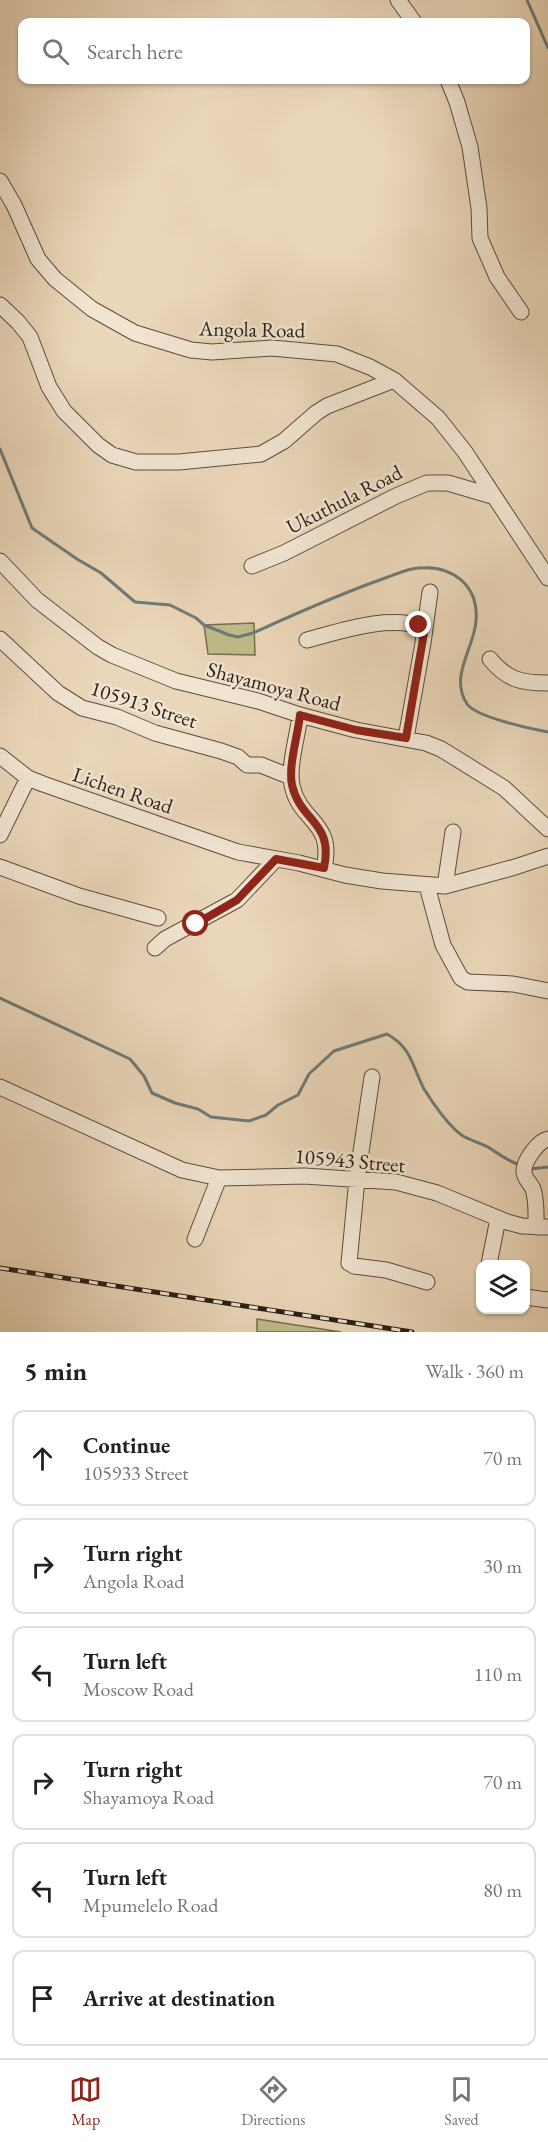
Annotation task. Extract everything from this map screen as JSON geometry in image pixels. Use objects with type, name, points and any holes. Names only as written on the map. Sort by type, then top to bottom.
[{"type":"street","points":[[398,0],[411,18]]},
{"type":"street","points":[[450,84],[458,102],[470,147],[479,208],[480,238],[497,277],[521,312]]},
{"type":"street","name":"Angola Road","points":[[0,182],[14,206],[38,259],[54,279],[92,309],[135,333],[191,350],[212,352],[272,348],[337,354],[370,367],[394,381],[438,418],[465,452],[548,578]]},
{"type":"street","points":[[0,305],[30,337],[49,387],[64,411],[98,446],[112,455],[136,462],[179,462],[261,454],[284,441],[327,406],[394,381]]},
{"type":"street","name":"Ukuthula Road","points":[[252,566],[284,553],[396,496],[427,483],[448,483],[492,496]]},
{"type":"street","name":"Shayamoya Road","points":[[0,561],[37,600],[98,647],[112,655],[176,681],[258,701],[356,730],[406,738],[441,749],[504,788],[548,829]]},
{"type":"street","points":[[406,738],[430,592]]},
{"type":"street","points":[[307,640],[393,622],[425,627]]},
{"type":"street","name":"105913 Street","points":[[0,639],[58,693],[82,708],[117,717],[155,733],[221,751],[238,757],[248,765],[261,765],[291,777]]},
{"type":"street","points":[[490,658],[500,671],[509,677],[528,682],[548,683]]},
{"type":"street","points":[[300,715],[291,777],[294,793],[325,838],[327,854],[324,868]]},
{"type":"street","name":"Lichen Road","points":[[0,756],[28,778],[238,852],[276,859]]},
{"type":"street","points":[[0,835],[28,778]]},
{"type":"street","points":[[445,886],[453,832]]},
{"type":"street","points":[[155,948],[165,939],[237,900],[276,859],[324,868],[364,879],[445,886],[548,856]]},
{"type":"street","points":[[0,867],[79,896],[158,918]]},
{"type":"street","points":[[427,886],[443,945],[461,978],[468,982],[513,984],[548,991]]},
{"type":"street","points":[[372,1077],[348,1260],[351,1265],[386,1270],[427,1282]]},
{"type":"street","name":"105943 Street","points":[[1,1092],[182,1170],[219,1178],[279,1176],[377,1179],[410,1185],[465,1204],[498,1219],[542,1227]]},
{"type":"street","points":[[542,1227],[532,1186],[524,1175],[524,1170],[534,1149],[541,1141],[548,1139]]},
{"type":"street","points":[[195,1239],[219,1178]]},
{"type":"street","points":[[490,1260],[498,1219]]},
{"type":"street","points":[[530,1298],[548,1300]]},
{"type":"shaded area","points":[[254,623],[255,655],[208,654],[204,625]]},
{"type":"shaded area","points":[[257,1319],[341,1332],[257,1332]]},
{"type":"waterway","points":[[527,0],[548,48]]},
{"type":"waterway","points":[[0,449],[32,528],[101,573],[135,602],[170,605],[196,618],[204,625],[229,635],[238,637],[253,633],[337,596],[407,570],[431,568],[452,574],[468,588],[476,608],[474,631],[461,673],[462,694],[467,704],[472,709],[492,718],[548,732]]},
{"type":"waterway","points":[[0,998],[130,1059],[144,1076],[152,1093],[175,1103],[198,1109],[211,1117],[249,1121],[266,1115],[278,1105],[298,1095],[309,1074],[334,1051],[387,1034],[407,1051],[424,1089],[453,1127],[463,1136],[520,1165]]},
{"type":"waterway","points":[[530,1169],[548,1167]]},
{"type":"railway","points":[[0,1268],[412,1332]]},
{"type":"route","points":[[196,924],[237,900],[276,859],[324,868],[327,854],[325,838],[298,800],[291,784],[300,715],[356,730],[406,738],[425,627],[419,625]]}]
